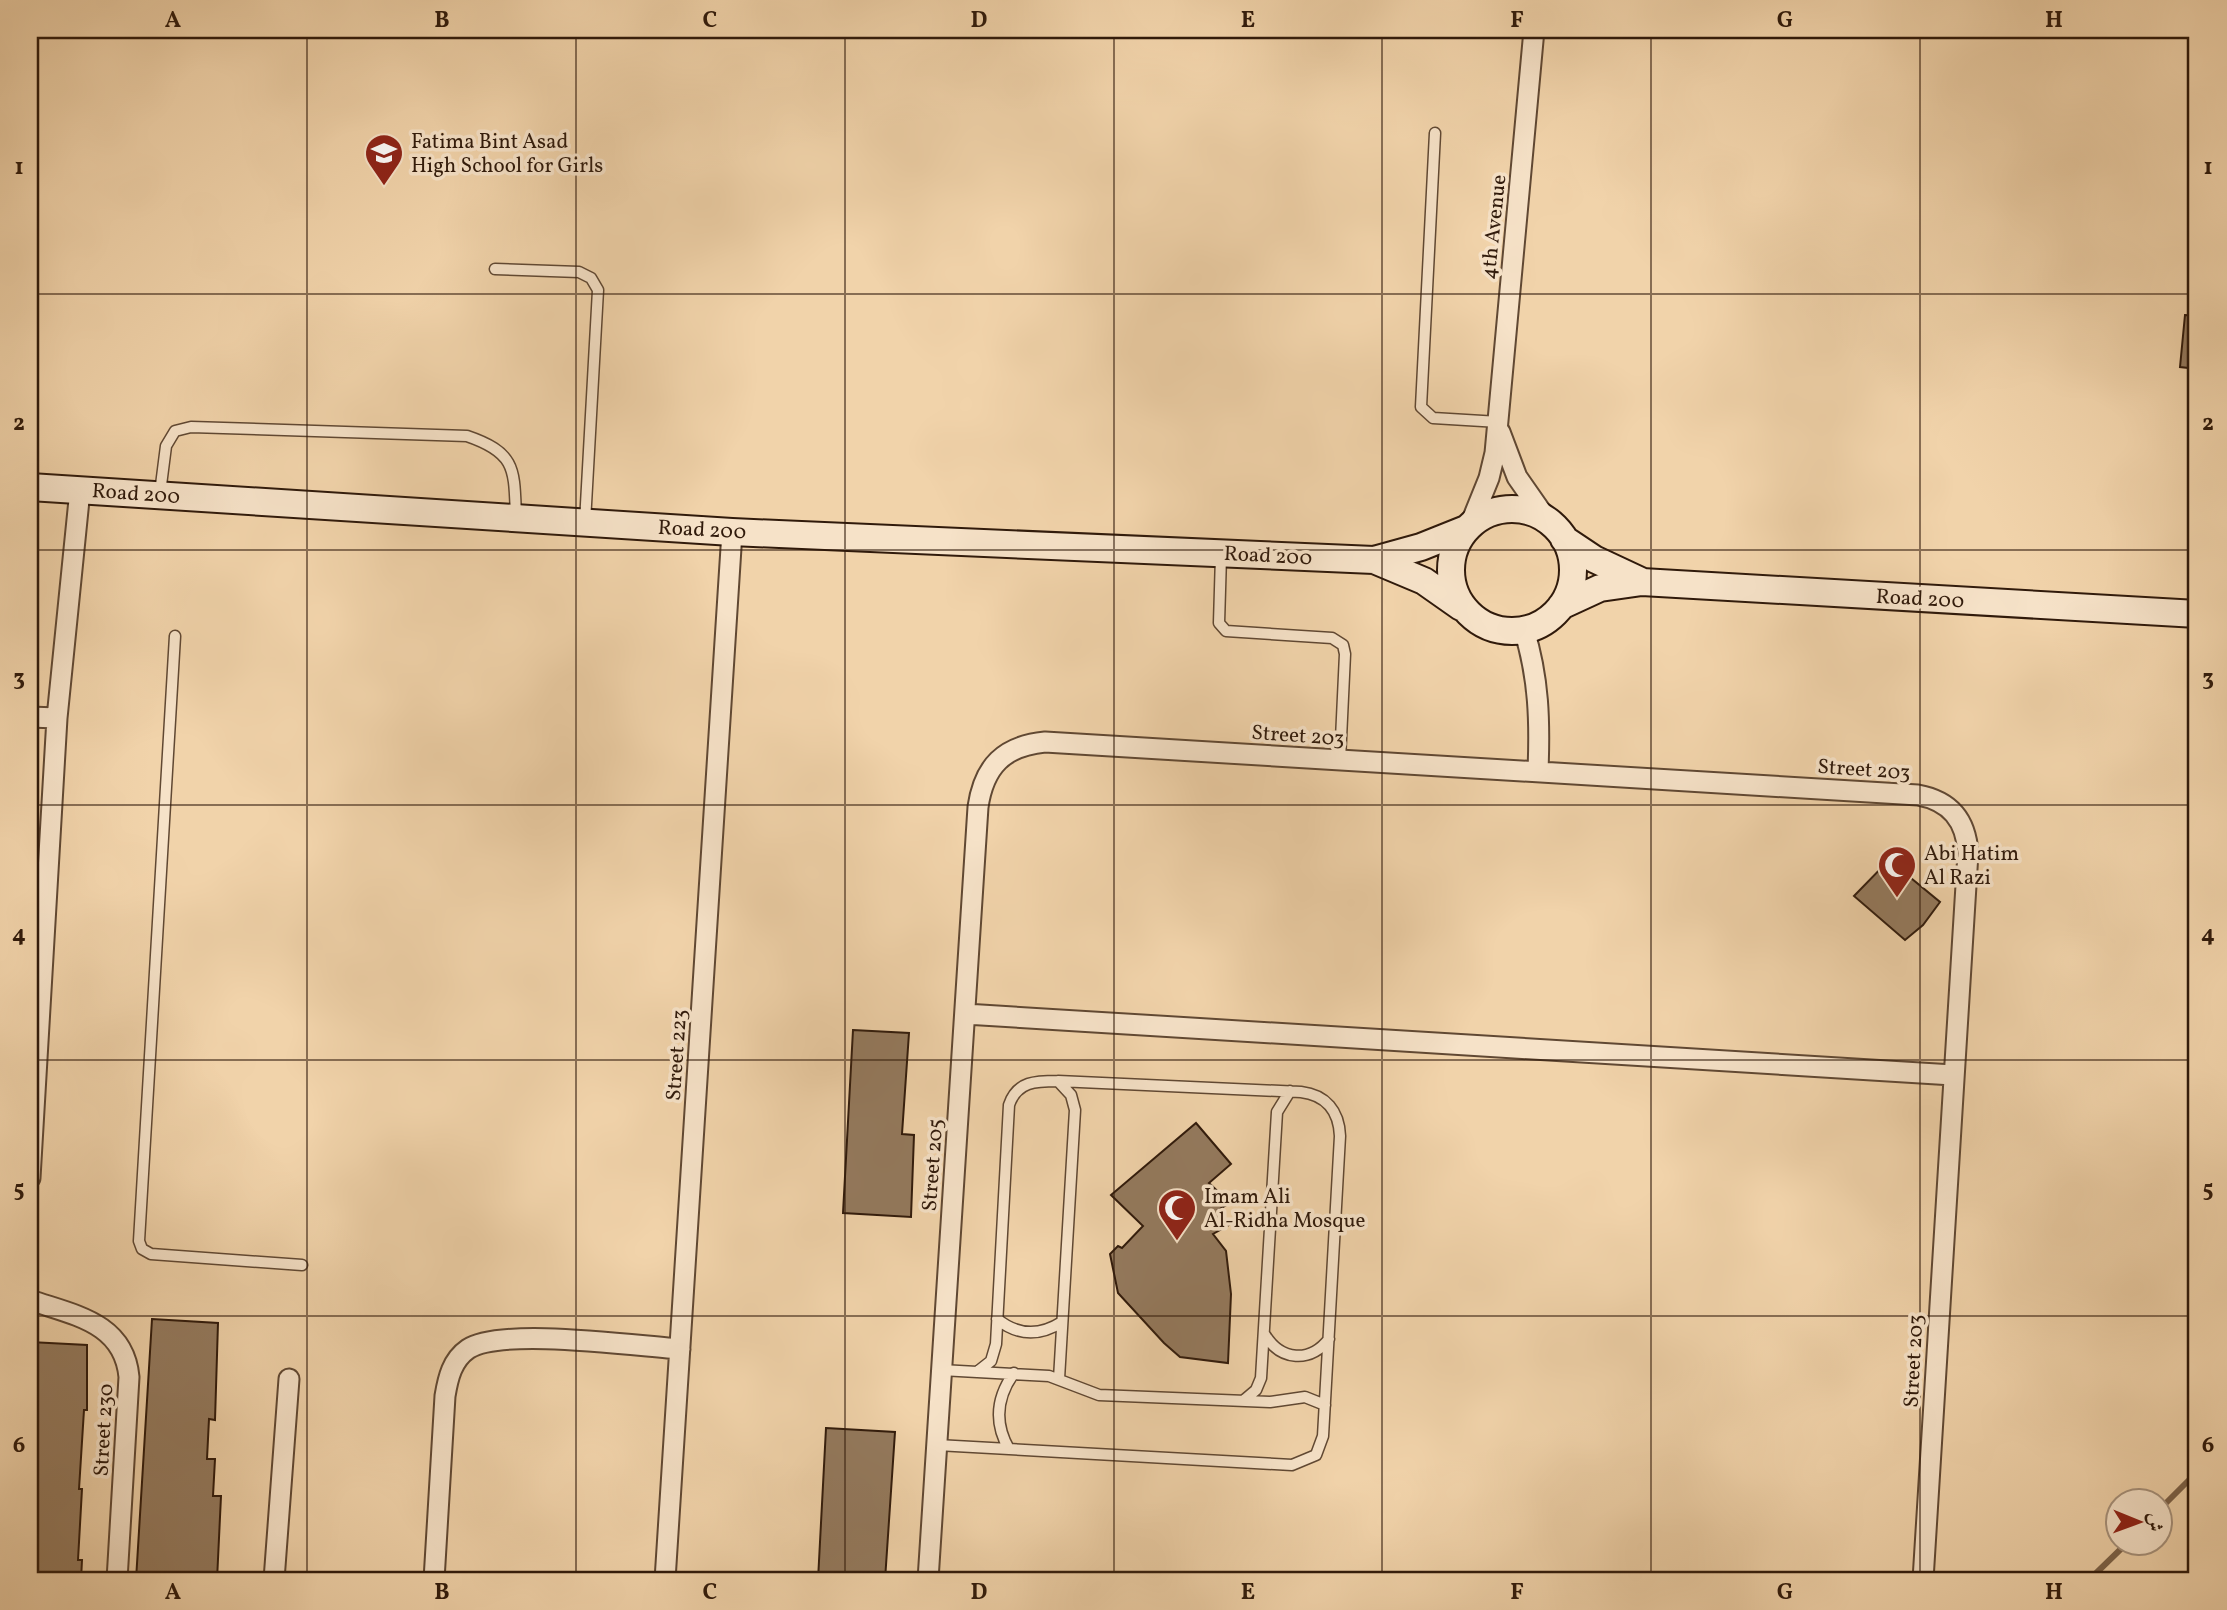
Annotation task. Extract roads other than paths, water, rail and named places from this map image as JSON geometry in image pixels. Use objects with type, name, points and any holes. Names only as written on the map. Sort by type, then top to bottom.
[{"type":"main road","name":"Road 200","points":[[30,487],[732,532],[1374,560],[1421,547],[1468,527]]},
{"type":"main road","points":[[1508,508],[1522,509],[1556,529],[1571,559],[1572,580],[1561,606],[1545,621],[1524,630],[1493,629],[1467,612],[1457,599],[1450,566],[1454,550],[1468,527],[1487,514],[1508,508]]},
{"type":"main road","name":"Road 200","points":[[1556,529],[1609,568],[1642,582]]},
{"type":"main road","name":"Road 200","points":[[1374,560],[1424,581],[1467,612]]},
{"type":"main road","name":"Road 200","points":[[1561,606],[1600,588],[1642,582],[2197,614]]},
{"type":"street","name":"4th Avenue","points":[[1468,527],[1489,478],[1499,425],[1534,30]]},
{"type":"street","name":"4th Avenue","points":[[1499,425],[1517,477],[1556,529]]},
{"type":"street","points":[[30,1178],[57,718],[80,490]]},
{"type":"street","name":"Street 223","points":[[665,1580],[732,532]]},
{"type":"street","points":[[1524,630],[1531,653],[1539,706],[1538,771]]},
{"type":"street","points":[[30,717],[57,718]]},
{"type":"street","name":"Street 203","points":[[998,758],[1028,744],[1045,742],[1918,795],[1948,806],[1961,820],[1967,835],[1968,853],[1923,1580]]},
{"type":"street","name":"Street 205","points":[[928,1580],[978,807],[981,788],[998,758]]},
{"type":"street","points":[[965,1014],[1953,1075]]},
{"type":"street","name":"Street 230","points":[[30,1300],[108,1330],[121,1348],[128,1366],[117,1580]]},
{"type":"street","points":[[434,1580],[445,1396],[449,1375],[465,1351],[502,1338],[680,1349]]},
{"type":"street","points":[[274,1580],[289,1378]]},
{"type":"lane","points":[[1436,133],[1422,407],[1433,418],[1499,425]]},
{"type":"lane","points":[[495,269],[579,272],[591,278],[598,290],[585,522]]},
{"type":"lane","points":[[159,495],[166,446],[175,431],[191,427],[467,436],[493,445],[504,457],[514,474],[516,518]]},
{"type":"lane","points":[[1221,553],[1219,623],[1226,631],[1332,638],[1343,645],[1345,654],[1340,761]]},
{"type":"lane","points":[[175,636],[139,1241],[142,1249],[151,1254],[302,1265]]},
{"type":"lane","points":[[936,1445],[1292,1465],[1310,1460],[1321,1447],[1329,1339],[1339,1125],[1329,1103],[1321,1097],[1290,1091],[1058,1081],[1026,1084],[1015,1092],[1010,1105],[994,1353],[990,1361],[977,1372]]},
{"type":"lane","points":[[1058,1081],[1071,1095],[1075,1110],[1059,1379]]},
{"type":"lane","points":[[1242,1401],[1256,1390],[1261,1378],[1277,1111],[1290,1091]]},
{"type":"lane","points":[[997,1319],[1006,1326],[1029,1333],[1041,1332],[1062,1322]]},
{"type":"lane","points":[[1265,1335],[1277,1350],[1296,1357],[1315,1352],[1329,1339]]},
{"type":"lane","points":[[941,1370],[1059,1379],[1099,1395],[1270,1402],[1305,1398],[1325,1405]]},
{"type":"lane","points":[[1009,1449],[1003,1437],[998,1410],[1000,1397],[1014,1374]]},
{"type":"waterway","points":[[2174,1495],[2197,1472]]},
{"type":"waterway","points":[[2089,1580],[2112,1558]]},
{"type":"place","name":"Fatima Bint Asad High School for Girls","points":[[384,187]]},
{"type":"place","name":"Abi Hatim Al Razi","points":[[1897,899]]},
{"type":"place","name":"Imam Ali Al-Ridha Mosque","points":[[1177,1242]]}]
